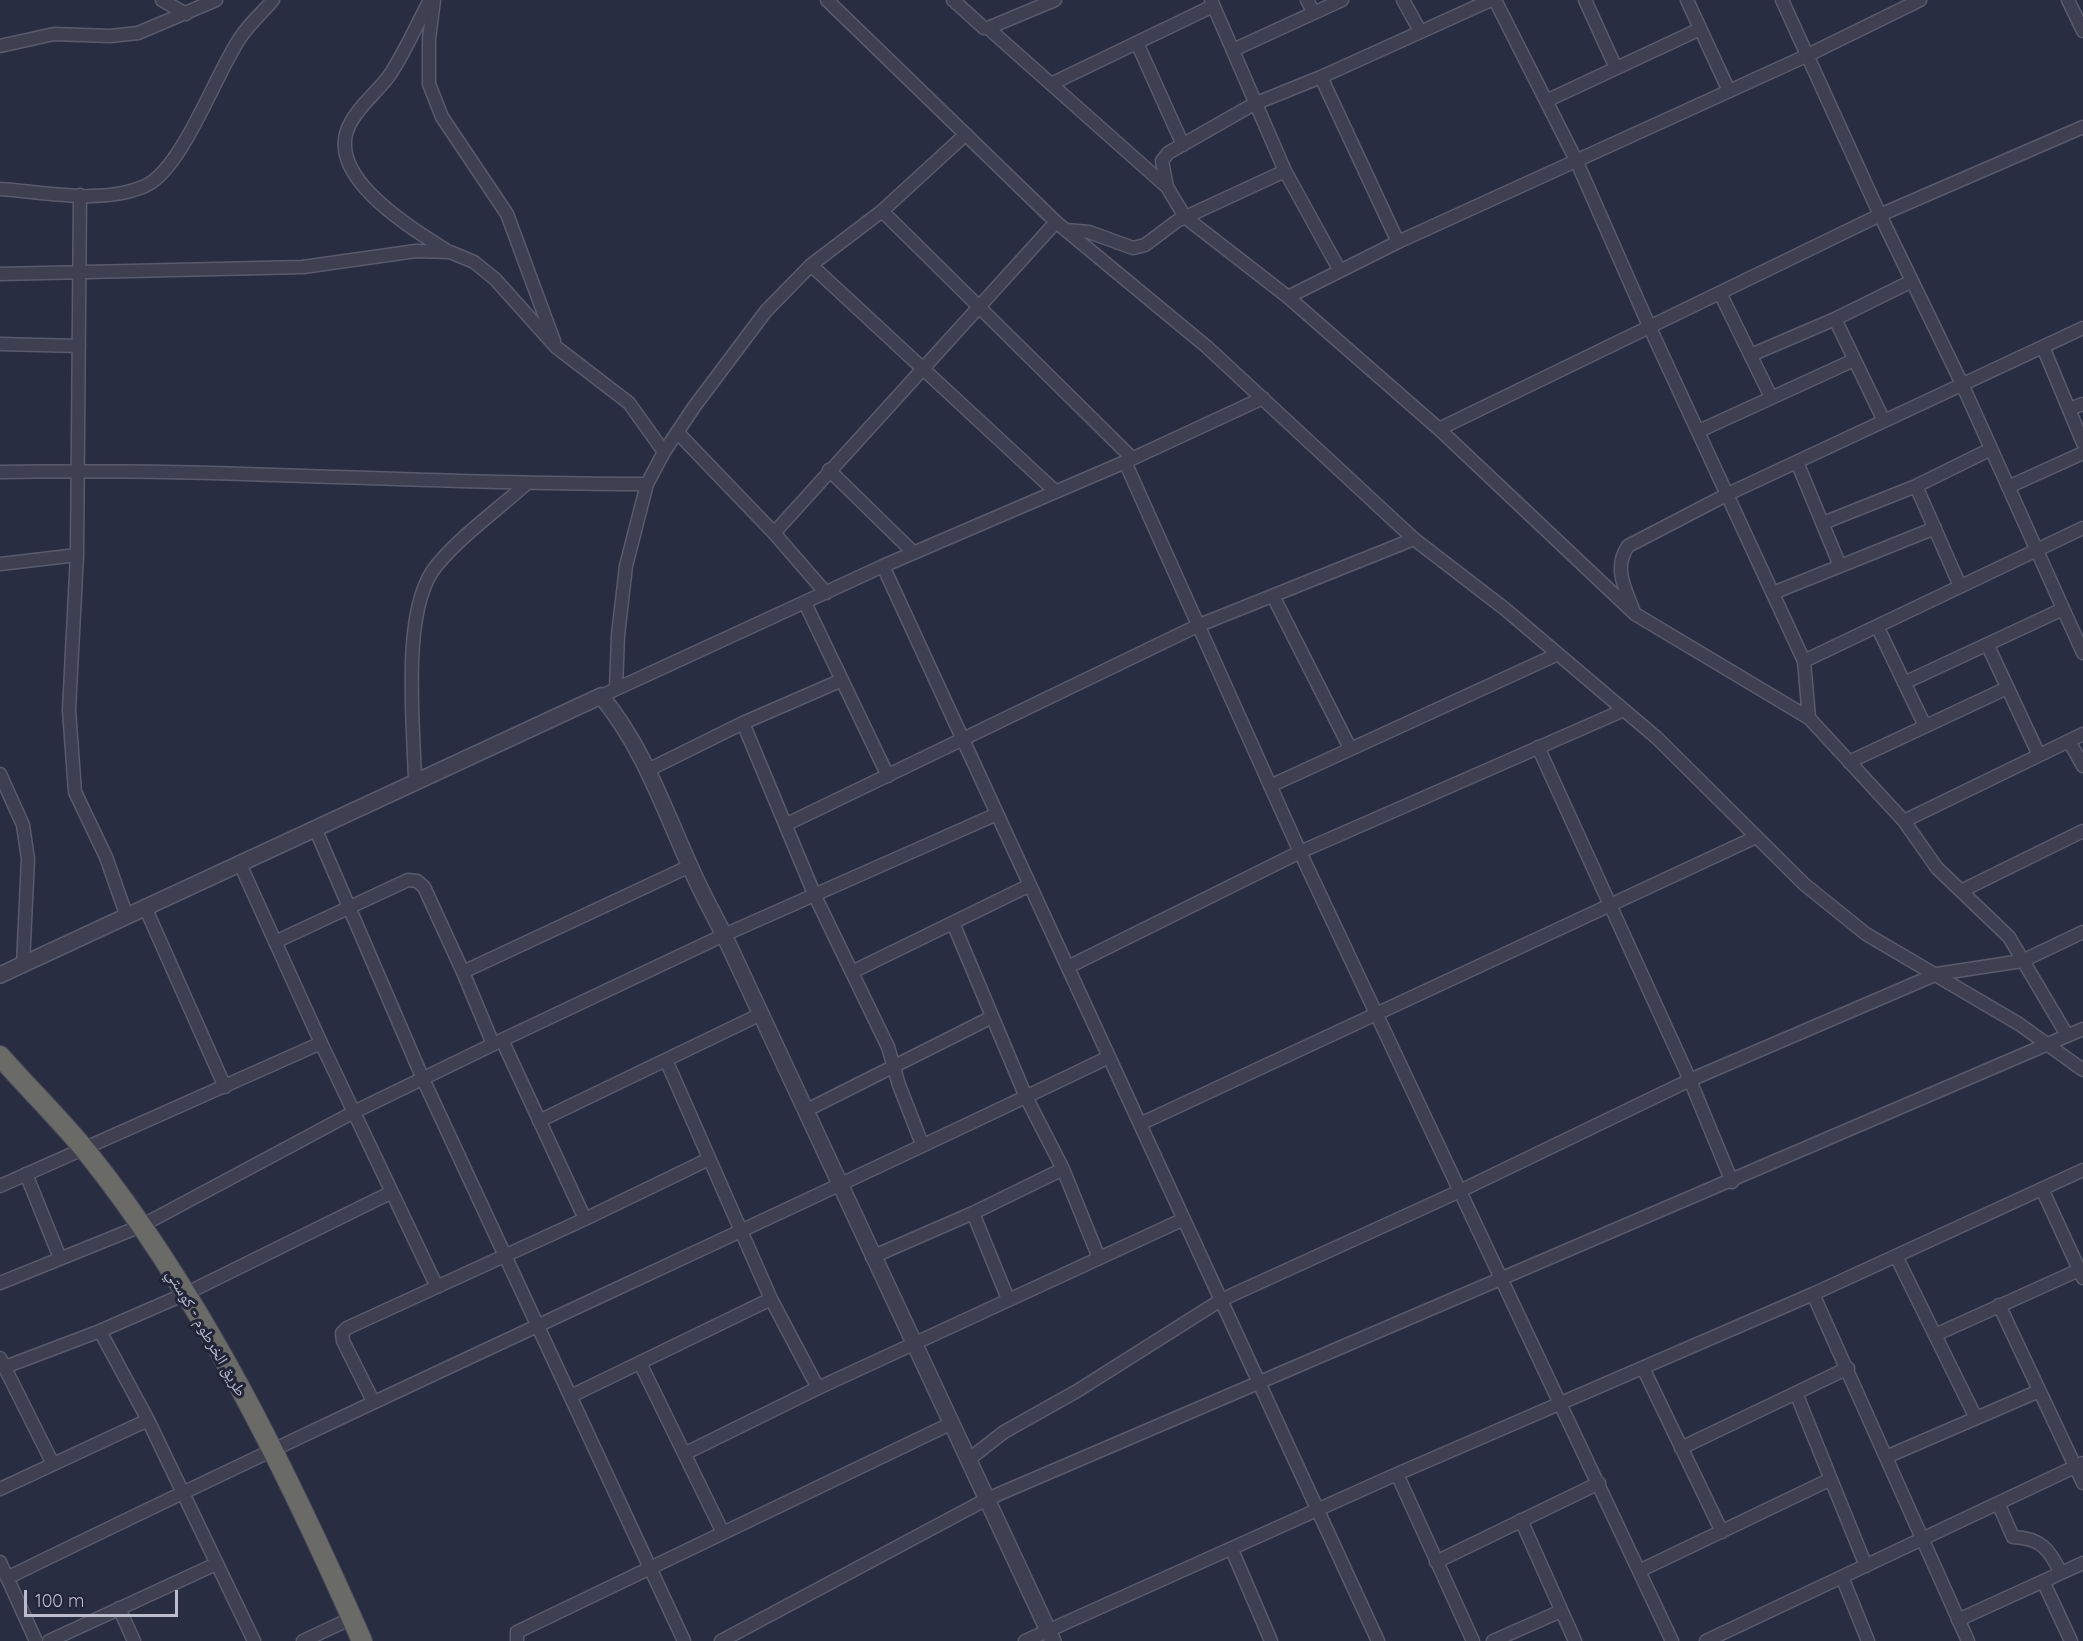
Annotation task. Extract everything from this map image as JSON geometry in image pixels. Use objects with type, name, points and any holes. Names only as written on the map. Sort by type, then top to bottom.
[{"type":"highway","name":"طريق الخرطوم - كوستي","points":[[0,1056],[85,1150],[141,1226],[185,1294],[272,1449],[362,1641]]},
{"type":"street","points":[[162,0],[186,14]]},
{"type":"street","points":[[0,46],[54,34],[110,36],[138,33],[216,0]]},
{"type":"street","points":[[0,189],[80,195],[120,193],[146,186],[168,169],[240,37],[273,0]]},
{"type":"street","points":[[432,0],[391,74],[350,123],[344,143],[347,161],[360,183],[402,222],[450,252],[474,262],[495,279],[556,347],[629,403],[664,452]]},
{"type":"street","points":[[432,0],[429,84],[442,117],[507,214],[556,347]]},
{"type":"street","points":[[827,0],[1056,222],[1208,346],[1414,539],[1505,609],[1657,738],[1754,838],[1804,884],[1866,934],[1937,974],[2047,1043],[2083,1070]]},
{"type":"street","points":[[953,0],[984,28],[988,28],[1167,187],[1185,218],[1288,297],[1439,429],[1635,614],[1809,718],[1904,821],[1938,868],[2009,937],[2067,1035]]},
{"type":"street","points":[[988,28],[1055,0]]},
{"type":"street","points":[[1307,0],[1314,13]]},
{"type":"street","points":[[1233,50],[1342,0]]},
{"type":"street","points":[[1403,0],[1420,31]]},
{"type":"street","points":[[1167,187],[1162,161],[1168,153],[1254,104],[1321,77],[1493,0],[1576,160],[1650,328],[1804,661],[1809,718]]},
{"type":"street","points":[[1585,0],[1616,68]]},
{"type":"street","points":[[1687,0],[1729,91]]},
{"type":"street","points":[[1782,0],[1880,215],[1962,384],[2083,652]]},
{"type":"street","points":[[1288,297],[1339,269],[1806,56],[1920,0]]},
{"type":"street","points":[[2068,0],[2083,31]]},
{"type":"street","points":[[1051,84],[1137,43],[1212,3],[1285,171],[1339,269]]},
{"type":"street","points":[[1546,101],[1700,29]]},
{"type":"street","points":[[1137,43],[1183,145]]},
{"type":"street","points":[[1321,77],[1398,242]]},
{"type":"street","points":[[1439,429],[1880,215],[2083,127]]},
{"type":"street","points":[[616,690],[618,635],[626,566],[647,484],[664,452],[766,310],[812,265],[882,211],[966,134]]},
{"type":"street","points":[[1066,230],[1089,232],[1133,248],[1145,245],[1185,218],[1285,171]]},
{"type":"street","points":[[80,195],[78,470],[69,710],[75,792],[106,857],[127,917]]},
{"type":"street","points":[[882,211],[1128,460],[1197,626],[1300,852],[1672,1641]]},
{"type":"street","points":[[774,533],[977,306],[1056,222]]},
{"type":"street","points":[[0,274],[303,267],[416,251],[450,252]]},
{"type":"street","points":[[812,265],[1056,492]]},
{"type":"street","points":[[1751,355],[1835,319],[1912,280]]},
{"type":"street","points":[[1720,293],[1772,397]]},
{"type":"street","points":[[1835,319],[1884,421]]},
{"type":"street","points":[[1635,614],[1619,570],[1621,556],[1628,546],[1728,494],[2083,328]]},
{"type":"street","points":[[0,344],[80,345]]},
{"type":"street","points":[[2043,346],[2083,443]]},
{"type":"street","points":[[1699,431],[1854,360]]},
{"type":"street","points":[[0,975],[883,566],[1056,492],[1263,398]]},
{"type":"street","points":[[2069,409],[2083,404]]},
{"type":"street","points":[[677,432],[774,533],[826,593]]},
{"type":"street","points":[[1823,523],[1916,486],[1991,449]]},
{"type":"street","points":[[2008,487],[2083,453]]},
{"type":"street","points":[[1797,462],[1840,566]]},
{"type":"street","points":[[0,472],[78,470],[525,484],[647,484]]},
{"type":"street","points":[[829,471],[914,553]]},
{"type":"street","points":[[415,782],[413,641],[418,602],[435,567],[525,484]]},
{"type":"street","points":[[1916,486],[1960,586]]},
{"type":"street","points":[[1773,593],[1935,528]]},
{"type":"street","points":[[1804,661],[2083,528]]},
{"type":"street","points":[[787,824],[1197,626],[1414,539]]},
{"type":"street","points":[[0,564],[76,555]]},
{"type":"street","points":[[883,566],[1378,1641]]},
{"type":"street","points":[[1273,596],[1350,748]]},
{"type":"street","points":[[805,603],[888,776]]},
{"type":"street","points":[[1904,683],[1988,646],[2062,609]]},
{"type":"street","points":[[1877,626],[1925,726]]},
{"type":"street","points":[[1988,646],[2039,755]]},
{"type":"street","points":[[1270,786],[1558,654]]},
{"type":"street","points":[[648,770],[743,723],[842,680]]},
{"type":"street","points":[[1848,762],[2007,688]]},
{"type":"street","points":[[601,696],[619,719],[648,770],[690,866],[724,934],[872,1257],[952,1423],[985,1500],[1050,1635]]},
{"type":"street","points":[[1068,967],[1300,852],[1624,710]]},
{"type":"street","points":[[743,723],[787,824],[815,896],[854,971],[888,1047],[922,1144]]},
{"type":"street","points":[[1904,821],[2083,734]]},
{"type":"street","points":[[2069,741],[2083,766]]},
{"type":"street","points":[[1538,747],[1690,1080],[1732,1182]]},
{"type":"street","points":[[0,774],[23,825],[28,859],[23,964]]},
{"type":"street","points":[[0,1283],[141,1226],[354,1112],[498,1042],[724,934],[815,896],[997,814]]},
{"type":"street","points":[[315,828],[423,1079],[684,1641]]},
{"type":"street","points":[[1961,891],[2083,831]]},
{"type":"street","points":[[1140,1124],[1377,1016],[1754,838]]},
{"type":"street","points":[[240,864],[321,1043],[437,1287]]},
{"type":"street","points":[[463,972],[690,866]]},
{"type":"street","points":[[275,942],[408,880],[417,881],[424,887],[463,972],[539,1121],[585,1219]]},
{"type":"street","points":[[854,971],[1030,885]]},
{"type":"street","points":[[145,908],[225,1087]]},
{"type":"street","points":[[953,923],[1026,1097],[1063,1170],[1099,1258]]},
{"type":"street","points":[[968,1460],[1004,1432],[1077,1391],[1221,1300],[1460,1191],[1690,1080],[1937,974],[2022,961],[2083,933]]},
{"type":"street","points":[[539,1121],[761,1014]]},
{"type":"street","points":[[805,1110],[992,1017]]},
{"type":"street","points":[[722,1641],[985,1500],[1502,1277],[1732,1182],[2083,1029]]},
{"type":"street","points":[[0,1186],[321,1043]]},
{"type":"street","points":[[7,1578],[373,1401],[742,1233],[922,1144],[1109,1057]]},
{"type":"street","points":[[666,1060],[771,1299],[818,1388]]},
{"type":"street","points":[[373,1401],[343,1341],[342,1333],[347,1328],[506,1256],[709,1159]]},
{"type":"street","points":[[872,1257],[973,1213],[1063,1170]]},
{"type":"street","points":[[1025,1641],[1050,1635],[1397,1474],[1813,1294],[2083,1170]]},
{"type":"street","points":[[26,1174],[60,1258]]},
{"type":"street","points":[[1935,1335],[1998,1305],[2081,1274],[2042,1189]]},
{"type":"street","points":[[53,1464],[2,1362],[100,1331],[185,1294],[392,1191]]},
{"type":"street","points":[[973,1213],[1008,1299]]},
{"type":"street","points":[[686,1453],[818,1388],[1184,1219]]},
{"type":"street","points":[[1896,1256],[1976,1418]]},
{"type":"street","points":[[1813,1294],[1968,1641]]},
{"type":"street","points":[[571,1396],[771,1299]]},
{"type":"street","points":[[1998,1305],[2039,1391],[2079,1464],[2083,1483]]},
{"type":"street","points":[[100,1331],[148,1420],[254,1641]]},
{"type":"street","points":[[640,1363],[686,1453],[723,1533]]},
{"type":"street","points":[[1643,1368],[1722,1532]]},
{"type":"street","points":[[1681,1448],[1848,1368]]},
{"type":"street","points":[[1886,1457],[2039,1391]]},
{"type":"street","points":[[1796,1392],[1866,1566]]},
{"type":"street","points":[[0,1489],[148,1420]]},
{"type":"street","points":[[517,1641],[517,1632],[952,1423]]},
{"type":"street","points":[[1706,1641],[2079,1464]]},
{"type":"street","points":[[1397,1474],[1473,1641]]},
{"type":"street","points":[[1640,1571],[1831,1479]]},
{"type":"street","points":[[1436,1562],[1599,1484]]},
{"type":"street","points":[[1998,1503],[2013,1537],[2031,1538],[2052,1554],[2061,1573]]},
{"type":"street","points":[[1521,1520],[1575,1641]]},
{"type":"street","points":[[1232,1550],[1270,1641]]},
{"type":"street","points":[[0,1562],[36,1641]]},
{"type":"street","points":[[1958,1620],[2083,1563]]},
{"type":"street","points":[[49,1641],[216,1564]]},
{"type":"street","points":[[1842,1577],[1868,1641]]},
{"type":"street","points":[[2043,1581],[2071,1641]]},
{"type":"street","points":[[119,1608],[134,1641]]},
{"type":"street","points":[[1493,1641],[1561,1611]]},
{"type":"street","points":[[303,1641],[352,1618]]}]
